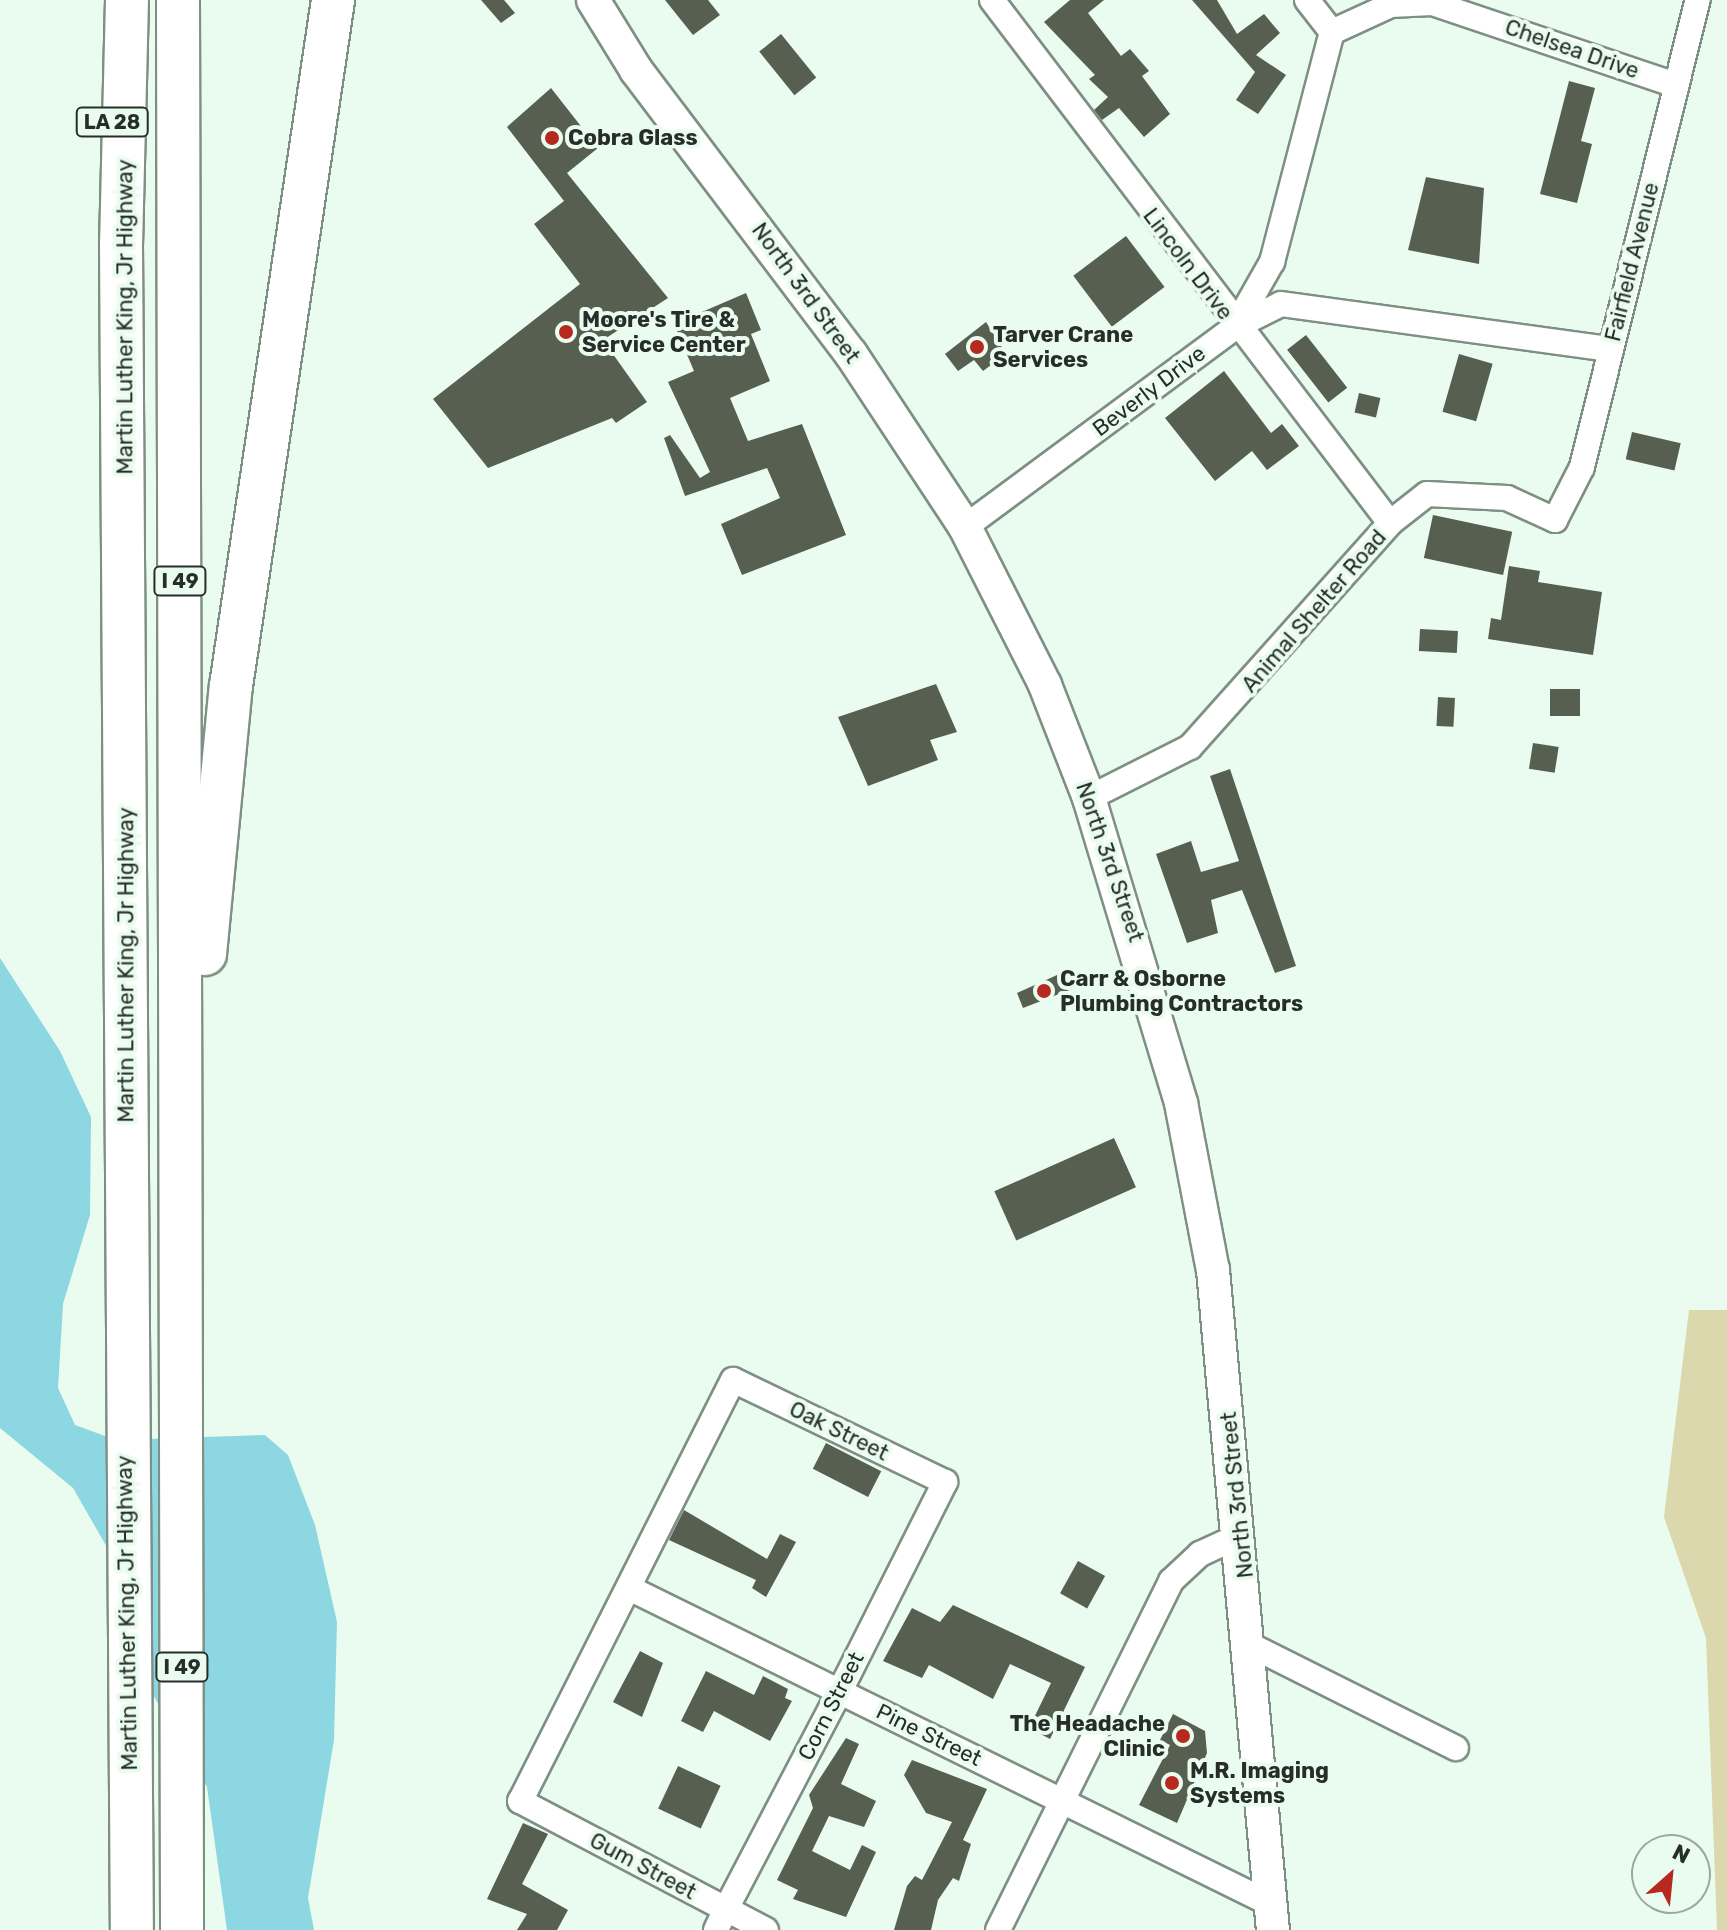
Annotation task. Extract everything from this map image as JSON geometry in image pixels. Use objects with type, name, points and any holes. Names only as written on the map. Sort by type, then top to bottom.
[{"type":"highway","name":"LA 28","points":[[103,0],[121,245]]},
{"type":"highway","name":"Martin Luther King, Jr Highway","points":[[127,0],[121,245],[124,1567],[132,1930]]},
{"type":"highway","name":"I 49","points":[[178,0],[183,1162],[182,1930]]},
{"type":"highway","points":[[183,1162],[231,686],[333,0]]},
{"type":"highway","points":[[102,1930],[124,1567]]},
{"type":"main road","name":"North 3rd Street","points":[[593,0],[636,70],[851,354],[965,527],[1045,685],[1089,798],[1181,1103],[1213,1270],[1252,1646],[1272,1917]]},
{"type":"street","name":"Lincoln Drive","points":[[992,0],[1235,327],[1390,523]]},
{"type":"street","points":[[1307,0],[1332,32]]},
{"type":"street","name":"Fairfield Avenue","points":[[1555,520],[1582,467],[1698,0]]},
{"type":"street","name":"Chelsea Drive","points":[[1332,32],[1391,5],[1432,3],[1675,85]]},
{"type":"street","name":"Beverly Drive","points":[[965,527],[1235,327],[1272,262],[1332,32]]},
{"type":"street","points":[[1235,327],[1281,304],[1611,349]]},
{"type":"street","name":"Animal Shelter Road","points":[[1089,798],[1190,747],[1390,523],[1427,494],[1464,492],[1507,498],[1555,520]]},
{"type":"street","name":"Oak Street","points":[[629,1588],[733,1380],[945,1482]]},
{"type":"street","name":"Corn Street","points":[[721,1920],[945,1482]]},
{"type":"street","points":[[998,1930],[1180,1567],[1241,1535]]},
{"type":"street","name":"Pine Street","points":[[629,1588],[1062,1801],[1272,1917]]},
{"type":"street","name":"Gum Street","points":[[629,1588],[520,1801],[721,1920],[766,1930]]},
{"type":"street","points":[[1252,1646],[1456,1748]]},
{"type":"shaded area","points":[[1689,1310],[1727,1310],[1727,1930],[1717,1930],[1706,1638],[1664,1517]]},
{"type":"water","points":[[0,958],[60,1051],[91,1117],[90,1215],[63,1304],[58,1388],[75,1425],[116,1440],[265,1435],[288,1455],[315,1525],[337,1622],[334,1740],[308,1898],[314,1930],[227,1930],[207,1787],[149,1688],[137,1625],[108,1549],[73,1488],[0,1428]]},
{"type":"building","points":[[481,0],[504,0],[515,13],[501,23]]},
{"type":"building","points":[[665,0],[708,0],[720,15],[693,35]]},
{"type":"building","points":[[1070,0],[1104,0],[1088,13],[1121,56],[1130,49],[1149,71],[1142,76],[1170,114],[1144,137],[1119,108],[1102,120],[1094,110],[1108,97],[1089,79],[1095,75],[1044,22]]},
{"type":"building","points":[[1192,0],[1217,0],[1237,34],[1264,14],[1280,33],[1256,55],[1286,75],[1258,114],[1236,100],[1255,72]]},
{"type":"building","points":[[781,34],[816,78],[794,95],[759,52]]},
{"type":"building","points":[[1569,81],[1595,88],[1581,141],[1592,144],[1577,203],[1540,194]]},
{"type":"building","name":"Moore's Tire & Service Center","points":[[551,88],[598,148],[567,173],[668,298],[603,340],[647,402],[616,423],[612,418],[488,468],[433,399],[580,284],[534,224],[564,201],[507,127]]},
{"type":"building","points":[[1426,177],[1484,188],[1479,264],[1408,250]]},
{"type":"building","points":[[1126,236],[1165,287],[1112,327],[1073,276]]},
{"type":"building","points":[[746,293],[761,330],[751,334],[770,381],[730,398],[748,441],[802,424],[846,535],[742,575],[721,524],[780,498],[767,468],[685,496],[664,438],[670,435],[700,478],[710,472],[668,382],[694,371],[674,324]]},
{"type":"building","name":"Tarver Crane Services","points":[[986,322],[1006,354],[983,371],[974,360],[958,371],[945,354]]},
{"type":"building","points":[[1306,335],[1347,388],[1328,403],[1287,350]]},
{"type":"building","points":[[1459,354],[1493,364],[1476,421],[1442,412]]},
{"type":"building","points":[[1224,371],[1271,433],[1282,424],[1299,446],[1267,470],[1252,451],[1215,481],[1165,418]]},
{"type":"building","points":[[1359,393],[1380,398],[1376,417],[1355,412]]},
{"type":"building","points":[[1632,432],[1681,443],[1674,471],[1626,459]]},
{"type":"building","points":[[1433,515],[1512,532],[1503,575],[1424,558]]},
{"type":"building","points":[[1509,566],[1540,571],[1538,582],[1602,592],[1593,655],[1488,639],[1491,618],[1501,620]]},
{"type":"building","points":[[1420,629],[1458,631],[1457,653],[1419,651]]},
{"type":"building","points":[[936,684],[957,732],[930,740],[938,760],[868,786],[838,717]]},
{"type":"building","points":[[1550,689],[1580,689],[1580,716],[1550,716]]},
{"type":"building","points":[[1438,697],[1455,698],[1453,727],[1436,726]]},
{"type":"building","points":[[1533,743],[1559,747],[1555,773],[1529,769]]},
{"type":"building","points":[[1230,769],[1296,966],[1275,973],[1242,890],[1211,900],[1218,933],[1187,943],[1156,854],[1191,841],[1201,872],[1239,861],[1210,776]]},
{"type":"building","name":"Carr & Osborne Plumbing Contractors","points":[[1066,971],[1072,989],[1023,1008],[1017,993]]},
{"type":"building","points":[[1114,1138],[1136,1187],[1016,1241],[994,1191]]},
{"type":"building","points":[[826,1443],[881,1471],[868,1497],[813,1469]]},
{"type":"building","points":[[684,1510],[767,1559],[780,1534],[796,1542],[766,1597],[752,1588],[756,1580],[669,1540]]},
{"type":"building","points":[[1078,1561],[1105,1576],[1087,1608],[1060,1593]]},
{"type":"building","points":[[953,1605],[1085,1667],[1050,1739],[1029,1728],[1051,1683],[1010,1664],[993,1699],[929,1665],[922,1678],[883,1661],[912,1608],[940,1622]]},
{"type":"building","points":[[640,1651],[663,1663],[642,1717],[613,1702]]},
{"type":"building","points":[[706,1671],[754,1695],[763,1676],[788,1689],[785,1698],[792,1701],[770,1741],[714,1711],[703,1732],[681,1721]]},
{"type":"building","name":"M.R. Imaging Systems","points":[[1173,1714],[1205,1731],[1207,1753],[1177,1823],[1139,1805],[1170,1745],[1160,1740]]},
{"type":"building","points":[[846,1738],[859,1744],[841,1784],[876,1801],[864,1827],[829,1816],[812,1851],[850,1870],[862,1845],[876,1852],[846,1917],[793,1899],[798,1890],[777,1880],[813,1808],[809,1795]]},
{"type":"building","points":[[912,1760],[987,1789],[963,1840],[971,1844],[959,1881],[953,1878],[938,1900],[931,1930],[894,1930],[907,1886],[915,1876],[922,1880],[952,1822],[926,1813],[904,1775]]},
{"type":"building","points":[[678,1766],[721,1786],[701,1828],[658,1809]]},
{"type":"building","points":[[523,1823],[548,1834],[522,1884],[568,1910],[557,1930],[517,1930],[527,1914],[487,1899]]},
{"type":"place","name":"Cobra Glass","points":[[552,138]]},
{"type":"place","name":"Moore's Tire & Service Center","points":[[566,332]]},
{"type":"place","name":"Tarver Crane Services","points":[[977,347]]},
{"type":"place","name":"Carr & Osborne Plumbing Contractors","points":[[1044,991]]},
{"type":"place","name":"The Headache Clinic","points":[[1183,1736]]},
{"type":"place","name":"M.R. Imaging Systems","points":[[1172,1783]]}]
